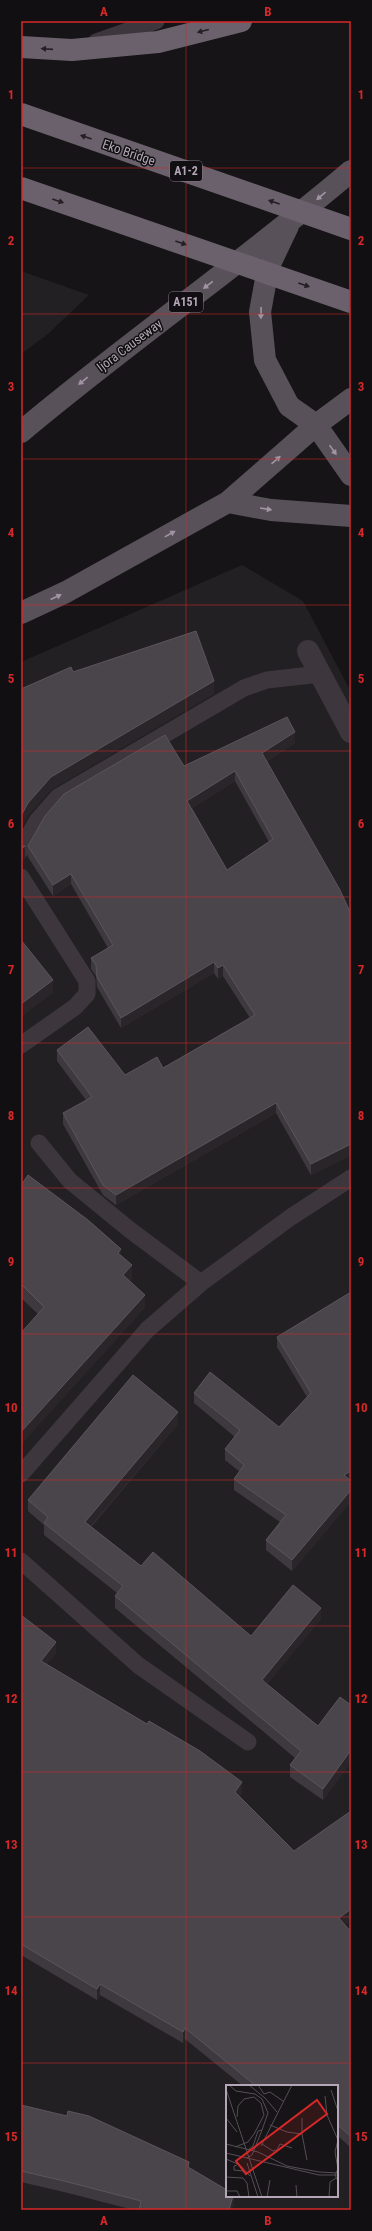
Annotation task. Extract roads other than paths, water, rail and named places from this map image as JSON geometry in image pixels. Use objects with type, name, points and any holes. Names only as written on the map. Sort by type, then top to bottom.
[{"type":"highway","points":[[21,47],[72,50],[158,42],[241,21]]},
{"type":"highway","name":"Eko Bridge","points":[[21,114],[351,229]]},
{"type":"highway","points":[[21,188],[351,302]]},
{"type":"main road","name":"Ijora Causeway","points":[[21,432],[82,381],[289,224],[351,171]]},
{"type":"main road","points":[[289,224],[268,268],[260,312],[265,360],[289,406],[316,425],[351,474]]},
{"type":"main road","points":[[21,613],[66,592],[228,502],[316,425],[351,400]]},
{"type":"main road","points":[[228,502],[272,510],[351,516]]},
{"type":"street","points":[[308,651],[351,732]]},
{"type":"lane","points":[[72,50],[156,21]]},
{"type":"lane","points":[[21,850],[37,820],[58,797],[244,688],[267,680],[320,674]]},
{"type":"lane","points":[[21,877],[87,981],[87,994],[75,1007],[21,1044]]},
{"type":"lane","points":[[39,1143],[70,1181],[130,1230],[201,1283]]},
{"type":"lane","points":[[21,1474],[147,1330],[201,1283],[290,1217],[351,1178]]},
{"type":"lane","points":[[21,1561],[138,1665],[248,1742]]}]
